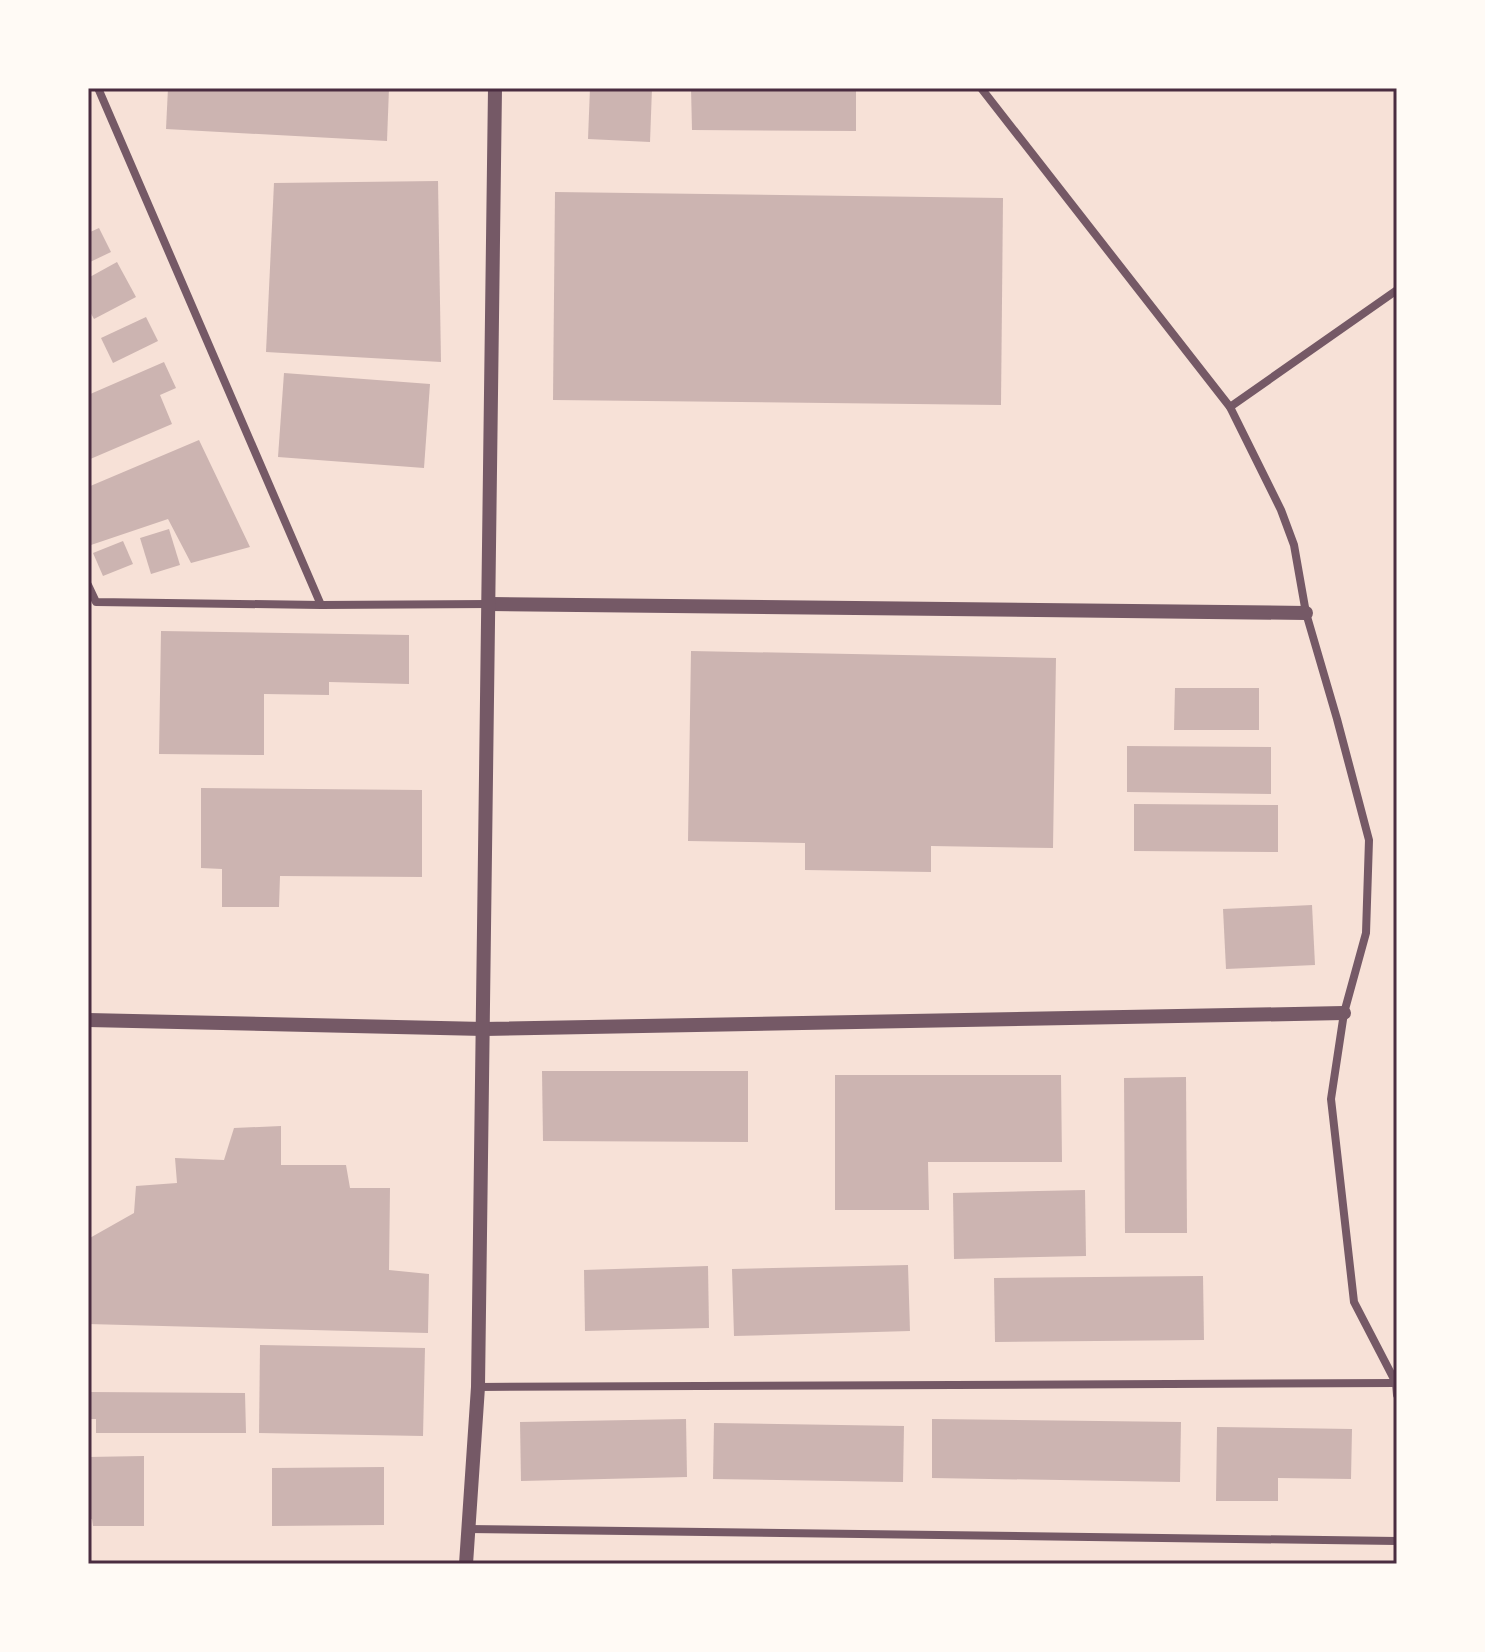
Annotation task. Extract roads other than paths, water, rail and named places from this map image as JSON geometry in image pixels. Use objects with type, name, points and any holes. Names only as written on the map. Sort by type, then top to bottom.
[{"type":"street","points":[[98,88],[321,605]]},
{"type":"street","points":[[466,1564],[478,1387],[495,88]]},
{"type":"street","points":[[981,88],[1230,407],[1281,510],[1294,545],[1306,613],[1369,840],[1366,933],[1344,1013],[1331,1099],[1354,1302],[1396,1383],[1397,1395]]},
{"type":"street","points":[[1230,407],[1397,290]]},
{"type":"street","points":[[88,585],[96,602],[1306,613]]},
{"type":"street","points":[[88,1020],[484,1029],[1344,1013]]},
{"type":"street","points":[[478,1387],[1396,1383]]},
{"type":"street","points":[[468,1529],[1397,1541]]}]
